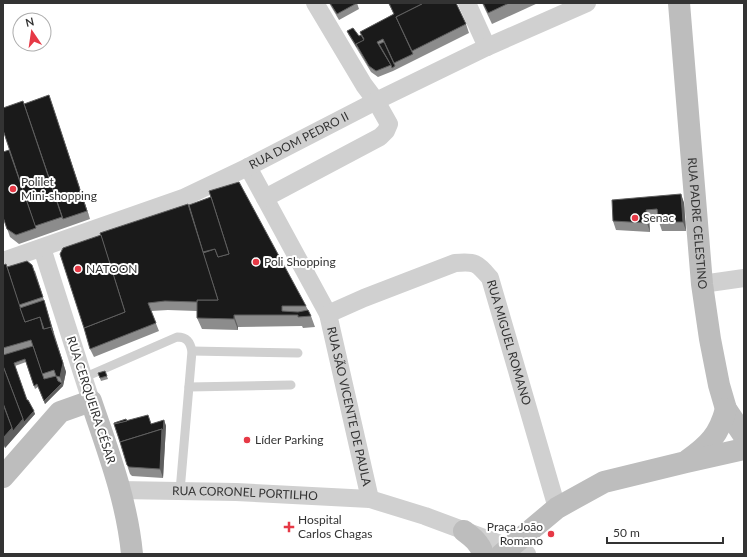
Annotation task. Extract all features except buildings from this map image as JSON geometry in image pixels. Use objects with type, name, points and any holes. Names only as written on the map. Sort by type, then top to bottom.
[{"type":"street","points":[[265,198],[380,137],[386,131],[389,124],[315,3]]},
{"type":"street","points":[[467,3],[487,47]]},
{"type":"street","name":"RUA DOM PEDRO II","points":[[3,262],[183,198],[487,47],[587,3]]},
{"type":"street","name":"RUA PADRE CELESTINO","points":[[679,3],[702,284],[710,339],[717,377],[726,409],[744,436]]},
{"type":"street","name":"RUA SÃO VICENTE DE PAULA","points":[[248,167],[328,314],[370,499],[424,516],[513,552]]},
{"type":"street","name":"RUA CERQUEIRA CÉSAR","points":[[42,248],[120,490],[130,528],[132,554]]},
{"type":"street","name":"RUA MIGUEL ROMANO","points":[[328,314],[364,298],[455,263],[469,262],[479,266],[490,278],[557,508]]},
{"type":"street","points":[[702,284],[744,278]]},
{"type":"street","points":[[3,477],[60,412],[91,401]]},
{"type":"street","points":[[686,462],[706,448],[716,435],[722,424],[726,409]]},
{"type":"street","points":[[513,552],[557,508],[604,482],[744,449]]},
{"type":"street","name":"RUA CORONEL PORTILHO","points":[[120,490],[236,492],[370,499]]},
{"type":"street","points":[[464,531],[475,540],[482,549],[483,554]]},
{"type":"lane","points":[[83,378],[177,337],[183,337],[187,340],[192,351],[180,491]]},
{"type":"lane","points":[[192,351],[298,353]]},
{"type":"lane","points":[[189,387],[291,385]]},
{"type":"place","name":"Polilet Mini-shopping","points":[[13,189]]},
{"type":"place","name":"Senac","points":[[635,218]]},
{"type":"place","name":"Poli Shopping","points":[[256,262]]},
{"type":"place","name":"NATOON","points":[[78,269]]},
{"type":"place","name":"Líder Parking","points":[[247,440]]},
{"type":"place","name":"Hospital Carlos Chagas","points":[[289,527]]},
{"type":"place","name":"Praça João Romano","points":[[551,534]]}]
